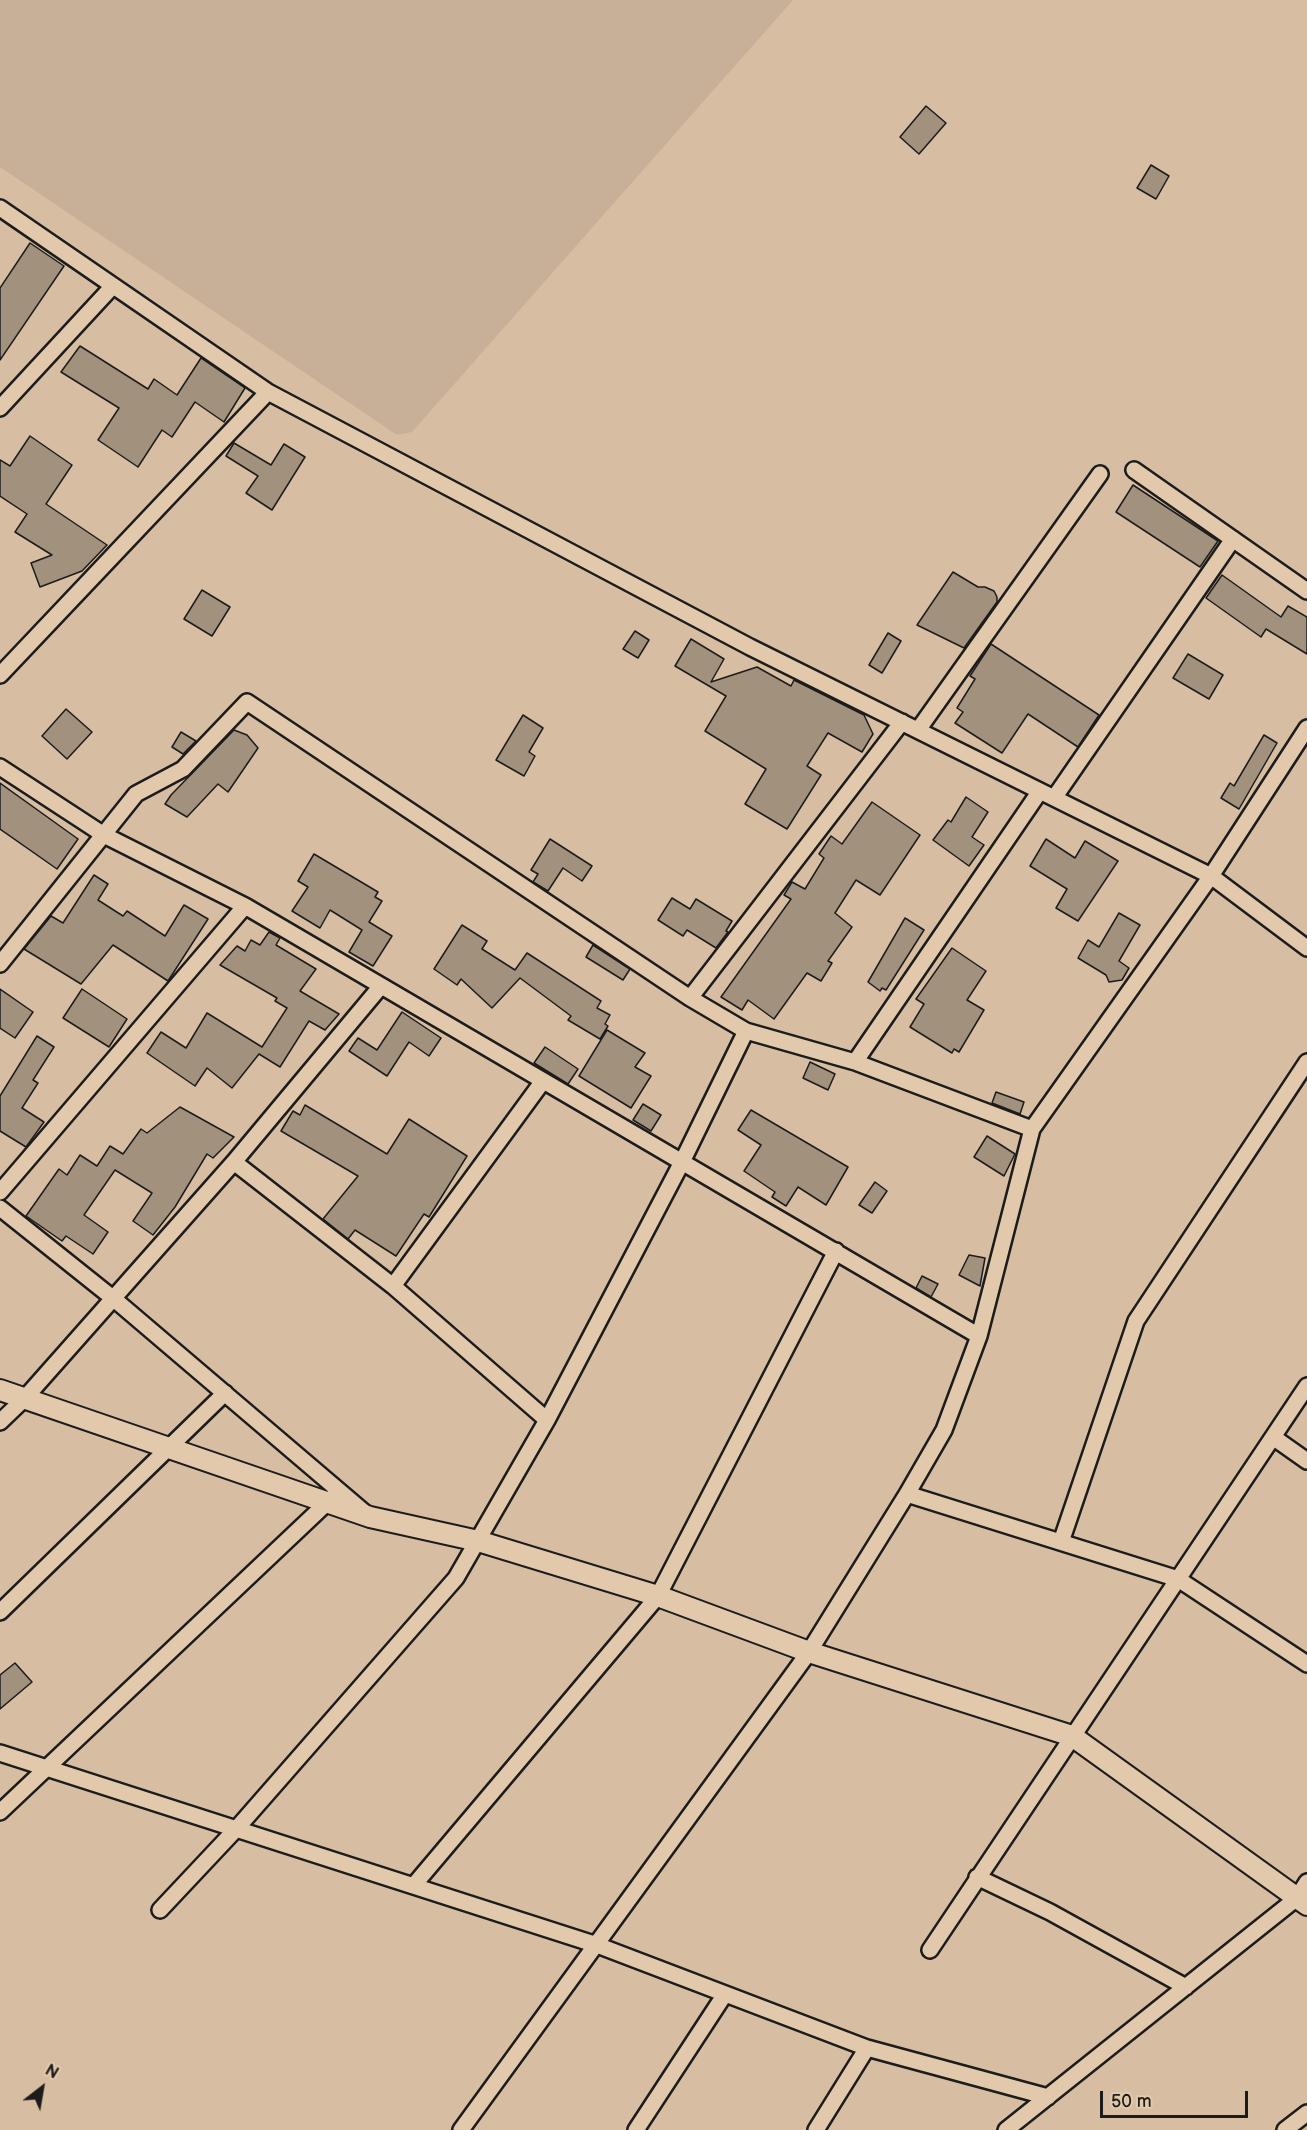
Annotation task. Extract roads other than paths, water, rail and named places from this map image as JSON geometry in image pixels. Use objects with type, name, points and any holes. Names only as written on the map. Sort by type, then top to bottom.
[{"type":"street","points":[[0,208],[268,392],[750,646],[1211,876],[1307,948]]},
{"type":"street","points":[[1,406],[112,287]]},
{"type":"street","points":[[0,675],[268,392]]},
{"type":"street","points":[[1134,470],[1307,591]]},
{"type":"street","points":[[918,729],[1100,474]]},
{"type":"street","points":[[1054,798],[1233,539]]},
{"type":"street","points":[[0,964],[136,794],[183,769],[247,702],[690,998],[746,1031],[855,1062],[1032,1129]]},
{"type":"street","points":[[690,998],[902,722]]},
{"type":"street","points":[[461,2130],[809,1652],[907,1494],[944,1430],[979,1335],[1032,1129],[1211,876],[1307,728]]},
{"type":"street","points":[[0,766],[104,835],[245,906],[979,1335]]},
{"type":"street","points":[[855,1062],[1040,790]]},
{"type":"street","points":[[0,1192],[245,906]]},
{"type":"street","points":[[0,1422],[25,1398],[234,1162],[381,986]]},
{"type":"street","points":[[160,1910],[238,1827],[456,1578],[547,1420],[682,1162],[746,1031]]},
{"type":"street","points":[[1061,1542],[1136,1322],[1307,1062]]},
{"type":"street","points":[[393,1286],[543,1081]]},
{"type":"street","points":[[234,1162],[393,1286],[547,1420]]},
{"type":"street","points":[[0,1208],[114,1299],[225,1393],[335,1496]]},
{"type":"street","points":[[414,1885],[658,1596],[836,1251]]},
{"type":"street","points":[[930,1950],[1307,1386]]},
{"type":"street","points":[[0,1390],[170,1446],[335,1496],[370,1516],[477,1541],[658,1596],[809,1652],[1072,1736],[1304,1895],[1006,2130]]},
{"type":"street","points":[[0,1612],[225,1393]]},
{"type":"street","points":[[1273,1437],[1307,1461]]},
{"type":"street","points":[[907,1494],[1178,1579],[1307,1664]]},
{"type":"street","points":[[0,1812],[335,1496]]},
{"type":"street","points":[[0,1753],[238,1827],[597,1945],[867,2048],[1048,2097]]},
{"type":"street","points":[[977,1877],[1050,1912],[1186,1987]]},
{"type":"street","points":[[636,2130],[725,1994]]},
{"type":"street","points":[[816,2130],[867,2048]]},
{"type":"street","points":[[1285,2130],[1306,2115]]}]
